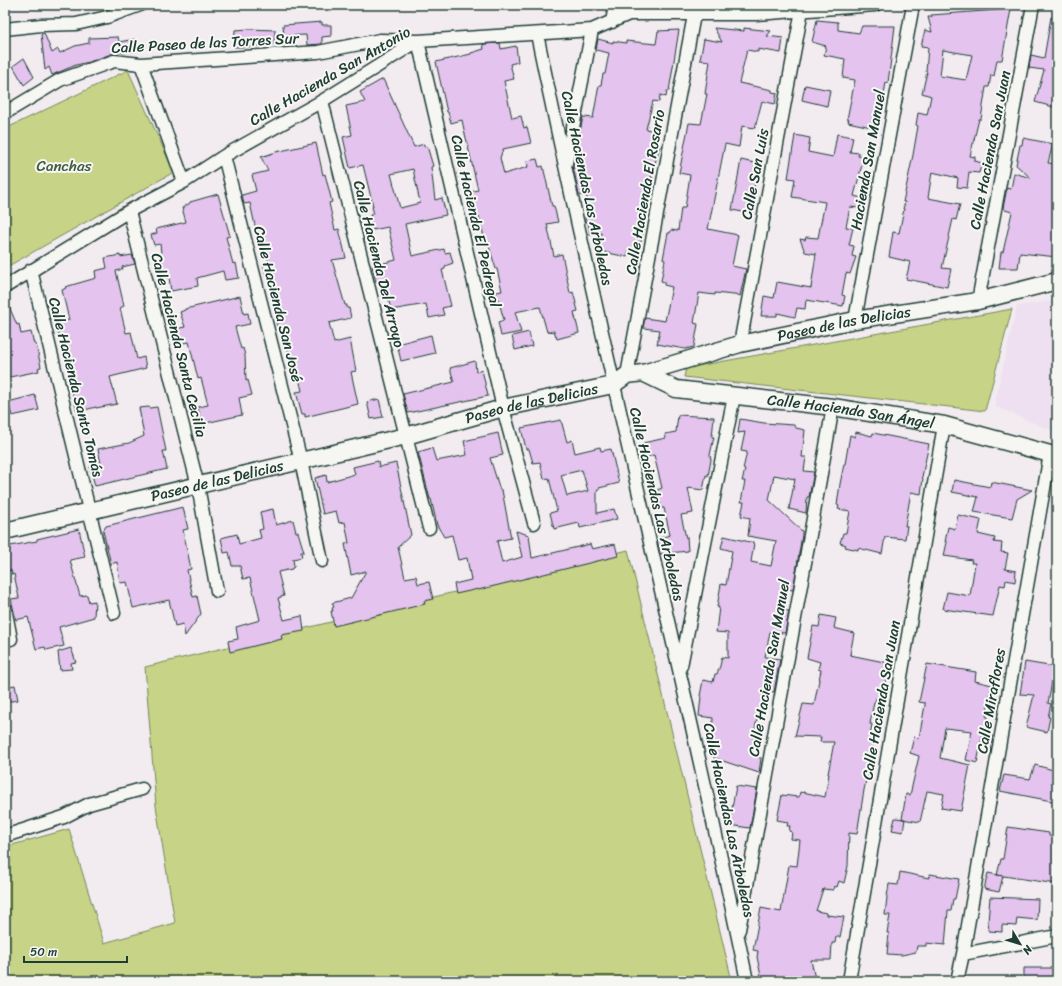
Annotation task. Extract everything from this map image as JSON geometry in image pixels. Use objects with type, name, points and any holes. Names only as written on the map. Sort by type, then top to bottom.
[{"type":"street","points":[[5,29],[40,25],[76,24],[107,17],[140,5]]},
{"type":"street","points":[[612,22],[615,5]]},
{"type":"street","name":"Calle Hacienda San Antonio","points":[[5,287],[129,211],[184,182],[224,156],[322,101],[418,41],[592,30],[629,14],[698,12],[756,14],[875,5]]},
{"type":"street","name":"Hacienda San Manuel","points":[[855,320],[912,5]]},
{"type":"street","name":"Calle Hacienda San Juan","points":[[978,301],[1033,5]]},
{"type":"street","name":"Calle San Luis","points":[[740,344],[802,10]]},
{"type":"street","name":"Calle Hacienda El Rosario","points":[[627,375],[698,12]]},
{"type":"street","points":[[565,168],[592,30]]},
{"type":"street","name":"Calle Haciendas Las Arboledas","points":[[538,34],[565,168],[613,385],[680,671],[747,981]]},
{"type":"street","name":"Calle Paseo de las Torres Sur","points":[[5,113],[60,80],[114,61],[141,64],[318,52],[380,40],[418,41]]},
{"type":"street","name":"Calle Hacienda El Pedregal","points":[[418,41],[503,408],[534,523]]},
{"type":"street","points":[[141,64],[184,182]]},
{"type":"street","name":"Calle Hacienda Del Arroyo","points":[[322,101],[429,528]]},
{"type":"street","name":"Calle Hacienda San José","points":[[224,156],[301,460],[322,561]]},
{"type":"street","name":"Calle Hacienda Santa Cecilia","points":[[129,211],[198,486],[217,591]]},
{"type":"street","name":"Calle Hacienda Santo Tomás","points":[[31,270],[114,613]]},
{"type":"street","name":"Paseo de las Delicias","points":[[5,531],[406,436],[503,408],[613,385],[627,375],[643,373],[740,344],[855,320],[978,301],[1057,282]]},
{"type":"street","name":"Calle Hacienda San Ángel","points":[[643,373],[676,389],[833,407],[944,425],[1053,456]]},
{"type":"street","points":[[680,671],[734,396]]},
{"type":"street","name":"Calle Hacienda San Manuel","points":[[737,936],[833,407]]},
{"type":"street","name":"Calle Hacienda San Juan","points":[[849,981],[944,425]]},
{"type":"street","name":"Calle Miraflores","points":[[957,981],[1053,456]]},
{"type":"street","points":[[5,608],[11,639]]},
{"type":"street","points":[[5,836],[64,818],[89,804],[142,789]]},
{"type":"street","points":[[963,954],[1057,936]]},
{"type":"shaded area","points":[[1057,300],[1057,433],[994,406],[1017,306]]},
{"type":"green space","name":"Canchas","points":[[128,70],[174,172],[5,268],[5,129]]},
{"type":"green space","points":[[1012,309],[985,411],[684,377],[686,368]]},
{"type":"green space","points":[[628,550],[732,981],[5,981],[5,847],[69,829],[104,943],[175,923],[156,806],[145,667]]},
{"type":"building","points":[[1011,9],[1002,60],[997,60],[994,76],[991,75],[989,87],[986,87],[981,119],[979,119],[970,156],[975,157],[975,161],[982,163],[979,173],[969,172],[967,188],[957,187],[958,178],[932,172],[928,198],[960,204],[956,220],[953,219],[942,268],[951,269],[947,287],[906,279],[910,262],[889,257],[893,232],[899,233],[904,209],[905,202],[903,202],[918,126],[916,125],[918,113],[927,115],[931,96],[922,93],[927,72],[928,47],[921,46],[925,30],[932,32],[928,17],[932,17],[931,15]],"holes":[[[943,50],[972,55],[966,80],[940,76]]]},
{"type":"building","points":[[1051,17],[1057,18],[1057,108],[1035,102],[1044,70],[1029,68],[1031,55],[1044,58]]},
{"type":"building","points":[[817,20],[838,22],[838,30],[859,33],[862,26],[895,26],[888,83],[886,82],[880,120],[873,118],[871,127],[848,122],[849,119],[847,119],[855,80],[843,78],[845,59],[824,55],[826,46],[812,42]]},
{"type":"building","points":[[322,22],[322,25],[331,25],[331,36],[322,37],[322,44],[307,45],[306,35],[284,36],[283,25]]},
{"type":"building","points":[[714,28],[744,31],[744,28],[771,31],[767,36],[783,38],[781,53],[758,49],[758,52],[747,50],[739,83],[772,90],[772,92],[777,93],[775,104],[762,101],[755,128],[742,126],[739,147],[725,144],[708,229],[738,235],[732,266],[746,269],[740,296],[735,294],[715,293],[715,295],[699,293],[694,323],[698,324],[694,347],[685,349],[657,344],[660,330],[643,328],[645,318],[665,321],[672,287],[664,285],[664,282],[661,281],[665,260],[663,259],[668,233],[670,233],[671,230],[678,231],[681,208],[685,208],[690,175],[679,173],[689,123],[701,124],[707,94],[705,94],[710,61],[700,60],[704,39],[722,42]]},
{"type":"building","points":[[235,30],[275,30],[274,44],[234,47]]},
{"type":"building","points":[[679,30],[669,91],[667,91],[666,97],[660,95],[659,102],[653,101],[646,129],[656,131],[653,145],[660,146],[651,177],[653,178],[641,242],[638,242],[634,252],[629,251],[627,257],[599,251],[601,233],[590,234],[588,222],[585,222],[587,196],[579,195],[573,166],[583,117],[593,118],[599,85],[601,85],[603,74],[605,74],[609,53],[596,50],[598,39],[613,43],[613,41],[626,43],[626,41],[656,44],[658,31]]},
{"type":"building","points":[[44,33],[52,53],[58,49],[60,53],[75,46],[89,43],[89,38],[118,37],[119,42],[135,39],[137,51],[111,54],[76,65],[52,75],[49,67],[45,70],[41,34]]},
{"type":"building","points":[[500,43],[501,49],[516,46],[518,62],[510,64],[514,79],[504,81],[512,118],[521,116],[524,128],[527,127],[531,143],[503,149],[500,158],[504,174],[528,167],[527,161],[537,159],[539,167],[543,166],[552,206],[554,206],[558,222],[547,224],[554,256],[562,254],[570,293],[573,292],[578,311],[574,312],[579,333],[557,339],[554,331],[547,332],[540,307],[515,312],[521,332],[501,336],[498,322],[504,320],[496,292],[502,291],[497,269],[486,237],[484,237],[479,216],[477,216],[470,192],[478,190],[462,120],[451,123],[447,112],[436,62],[471,54],[484,49],[483,44]]},
{"type":"building","points":[[24,58],[34,77],[24,85],[13,66]]},
{"type":"building","points":[[383,79],[414,147],[424,144],[424,147],[427,146],[433,166],[431,167],[435,200],[442,198],[446,215],[405,224],[412,256],[444,249],[445,253],[450,252],[453,263],[445,266],[445,269],[442,270],[451,306],[442,308],[444,315],[429,318],[426,304],[391,310],[384,280],[376,282],[372,266],[396,260],[388,227],[373,230],[370,215],[374,214],[373,206],[363,165],[350,168],[343,137],[352,135],[346,106],[365,102],[360,92]],"holes":[[[413,169],[420,203],[400,208],[391,174]]]},
{"type":"building","points":[[805,85],[830,90],[827,106],[802,100]]},
{"type":"building","points":[[837,134],[853,137],[850,152],[859,153],[858,156],[864,157],[854,196],[862,198],[859,208],[850,207],[846,227],[853,228],[849,245],[854,246],[852,256],[856,257],[850,274],[846,273],[842,295],[845,296],[843,306],[806,300],[805,309],[797,308],[795,317],[777,313],[777,316],[761,316],[764,296],[774,298],[777,282],[811,288],[816,254],[805,252],[800,239],[805,240],[806,237],[818,238],[825,202],[792,197],[795,179],[788,178],[795,135],[810,138],[808,152],[833,157]]},
{"type":"building","points":[[1023,138],[1053,144],[1048,163],[1057,164],[1057,257],[1020,253],[1018,268],[999,268],[1001,252],[1003,252],[1012,212],[1003,208],[1007,188],[1011,189],[1014,173],[1031,178],[1016,165]]},
{"type":"building","points":[[316,143],[323,175],[325,174],[332,202],[329,203],[335,230],[339,229],[346,258],[332,260],[345,305],[349,308],[351,318],[329,323],[334,343],[350,339],[356,371],[351,372],[358,404],[305,417],[305,414],[302,414],[296,392],[302,391],[296,365],[291,366],[285,332],[279,333],[276,321],[283,320],[271,274],[266,275],[263,264],[269,263],[262,238],[258,239],[250,203],[244,204],[242,195],[256,191],[252,175],[268,171],[261,157]]},
{"type":"building","points":[[741,160],[759,164],[754,188],[756,188],[754,199],[750,198],[748,213],[732,210]]},
{"type":"building","points":[[218,194],[230,236],[226,237],[233,264],[236,263],[239,278],[225,280],[223,271],[197,278],[198,286],[171,291],[169,277],[164,278],[160,244],[154,245],[151,235],[157,233],[156,229],[186,222],[182,208],[190,202]]},
{"type":"building","points":[[120,255],[120,257],[132,255],[135,264],[122,267],[123,269],[116,271],[124,306],[120,308],[126,333],[131,332],[137,359],[144,357],[146,368],[110,377],[117,404],[77,412],[69,378],[72,378],[71,369],[64,338],[60,339],[57,329],[64,321],[69,320],[62,290],[66,288],[65,287],[96,278],[95,271],[107,268],[105,258]]},
{"type":"building","points":[[240,296],[244,314],[248,313],[250,324],[235,327],[241,349],[243,348],[245,355],[246,381],[248,380],[252,395],[239,398],[242,415],[201,424],[198,407],[208,405],[201,378],[198,379],[189,342],[178,344],[175,329],[185,327],[180,312],[185,309]]},
{"type":"building","points":[[5,297],[17,325],[19,324],[21,334],[31,332],[34,344],[36,344],[41,367],[38,368],[39,371],[5,378]]},
{"type":"building","points":[[529,332],[532,346],[515,350],[512,336]]},
{"type":"building","points":[[431,335],[435,353],[401,361],[397,344]]},
{"type":"building","points":[[475,361],[476,372],[482,370],[488,396],[408,413],[403,394],[454,382],[450,368]]},
{"type":"building","points":[[35,395],[39,410],[12,416],[8,402]]},
{"type":"building","points":[[379,399],[383,417],[371,419],[367,402]]},
{"type":"building","points":[[157,407],[166,451],[163,451],[167,469],[95,486],[90,467],[101,464],[98,449],[129,443],[144,436],[139,408]]},
{"type":"building","points":[[678,415],[714,417],[712,437],[714,437],[710,455],[711,460],[708,476],[706,475],[703,490],[688,488],[693,513],[681,515],[686,538],[687,537],[688,551],[660,554],[657,539],[670,535],[664,508],[661,508],[657,490],[662,488],[654,455],[647,457],[643,443],[666,438],[665,434],[676,432]]},
{"type":"building","points":[[740,419],[764,423],[794,425],[796,428],[805,430],[802,457],[806,457],[804,471],[814,472],[809,497],[807,497],[806,513],[789,509],[795,479],[774,475],[769,500],[802,531],[802,535],[793,590],[787,589],[782,610],[789,611],[785,633],[770,632],[765,657],[780,659],[774,692],[764,691],[760,716],[758,715],[753,738],[755,739],[752,756],[761,758],[759,773],[714,758],[712,738],[713,718],[699,716],[700,696],[703,680],[713,682],[722,657],[728,658],[728,633],[716,632],[719,607],[717,607],[721,584],[726,585],[732,551],[721,548],[724,536],[754,543],[751,562],[771,566],[776,541],[748,536],[750,518],[741,516],[744,502],[741,502],[745,481],[742,481],[745,470],[743,469],[747,452],[741,451],[745,432],[738,433]]},
{"type":"building","points":[[561,420],[567,442],[572,440],[575,453],[600,447],[601,451],[611,449],[619,483],[599,488],[599,490],[597,490],[597,513],[614,509],[617,519],[580,528],[579,523],[554,529],[550,513],[557,511],[549,478],[544,479],[540,462],[533,463],[529,449],[526,449],[521,428]],"holes":[[[582,470],[588,491],[567,496],[561,475]]]},
{"type":"building","points":[[856,432],[872,436],[873,433],[929,444],[922,477],[921,494],[911,492],[905,526],[907,526],[905,539],[885,537],[882,554],[858,548],[858,550],[845,547],[846,545],[840,543],[843,533],[846,533],[850,511],[838,509],[839,506],[837,505],[840,484],[850,435],[855,437]]},
{"type":"building","points":[[498,433],[503,455],[490,458],[500,490],[502,490],[511,538],[497,541],[502,563],[522,557],[516,531],[529,535],[532,558],[590,544],[592,549],[615,544],[618,556],[456,594],[454,584],[471,580],[467,558],[458,560],[452,535],[444,537],[437,525],[418,452],[432,448],[436,461],[467,455],[464,441]]},
{"type":"building","points":[[378,461],[379,467],[396,463],[411,535],[398,547],[405,578],[416,576],[418,584],[429,582],[433,599],[424,601],[425,604],[334,626],[331,611],[333,611],[332,608],[334,607],[332,603],[351,598],[366,571],[351,575],[345,544],[349,543],[345,522],[339,523],[336,511],[323,514],[315,478],[326,475],[327,482],[355,474],[353,467]]},
{"type":"building","points":[[954,480],[990,487],[991,482],[1032,490],[1017,499],[1012,518],[974,512],[978,497],[952,492]]},
{"type":"building","points":[[183,507],[188,529],[183,530],[191,569],[187,570],[193,597],[197,596],[201,614],[185,636],[183,624],[175,626],[169,600],[133,608],[127,582],[120,583],[117,562],[111,564],[103,531],[106,526]]},
{"type":"building","points":[[273,509],[276,525],[293,520],[304,552],[301,552],[302,557],[293,559],[294,567],[292,569],[278,572],[284,596],[278,598],[284,620],[302,616],[304,631],[281,635],[282,639],[230,652],[228,641],[238,639],[236,627],[260,620],[250,578],[243,579],[240,566],[232,566],[229,552],[224,553],[221,538],[237,534],[239,544],[261,538],[259,530],[263,529],[260,512]]},
{"type":"building","points":[[958,515],[981,520],[978,534],[995,538],[994,542],[1002,543],[1001,552],[1008,553],[1005,569],[1016,571],[1015,582],[1006,580],[1005,586],[1000,585],[993,616],[943,609],[947,592],[970,596],[975,563],[971,563],[972,560],[944,556],[948,527],[955,529]]},
{"type":"building","points":[[79,529],[85,557],[70,560],[80,596],[87,595],[89,602],[95,601],[94,617],[59,627],[64,646],[46,650],[45,647],[36,649],[28,617],[16,620],[11,599],[19,598],[14,574],[12,575],[11,570],[5,571],[5,547],[37,541],[37,539]]},
{"type":"building","points":[[821,615],[836,618],[834,628],[854,633],[850,655],[889,663],[882,699],[876,698],[874,702],[870,724],[872,724],[870,737],[875,738],[872,749],[874,749],[864,790],[857,834],[849,833],[848,866],[844,883],[839,881],[837,887],[834,886],[833,890],[823,889],[816,911],[827,913],[827,915],[844,917],[840,937],[836,937],[835,943],[832,943],[831,960],[811,960],[815,979],[807,981],[762,981],[757,957],[758,951],[753,950],[761,908],[781,912],[789,865],[797,866],[800,840],[791,839],[792,832],[789,831],[790,826],[787,826],[788,822],[777,820],[782,795],[799,797],[800,792],[803,792],[825,797],[829,774],[834,742],[820,742],[821,737],[795,736],[803,704],[814,705],[821,670],[818,669],[820,662],[807,658],[813,626],[819,627]]},
{"type":"building","points":[[71,648],[76,662],[71,663],[72,669],[60,670],[58,652]]},
{"type":"building","points":[[1025,662],[1055,667],[1048,703],[1051,704],[1047,732],[1026,727],[1034,695],[1020,694]]},
{"type":"building","points":[[927,664],[976,672],[975,681],[992,685],[986,716],[988,717],[985,733],[983,733],[977,763],[966,760],[972,731],[945,728],[940,758],[970,765],[961,811],[941,808],[944,794],[927,791],[920,822],[902,819],[906,794],[910,795],[919,756],[910,753],[914,737],[919,738],[925,703],[919,702]]},
{"type":"building","points":[[15,685],[18,700],[5,702],[5,687]]},
{"type":"building","points":[[1035,765],[1057,771],[1057,802],[1000,791],[1004,775],[1030,779]]},
{"type":"building","points":[[736,786],[757,789],[750,828],[729,825]]},
{"type":"building","points":[[895,818],[905,819],[903,832],[892,830]]},
{"type":"building","points":[[1008,827],[1049,833],[1049,836],[1057,837],[1057,884],[997,875],[1001,859],[1003,859]]},
{"type":"building","points":[[900,872],[929,878],[930,874],[959,879],[951,911],[948,911],[945,945],[926,943],[926,946],[917,946],[916,952],[902,955],[887,954],[889,933],[887,933],[890,915],[885,915],[889,884],[898,885]]},
{"type":"building","points":[[988,873],[1003,876],[999,892],[984,889]]},
{"type":"building","points":[[990,897],[1038,899],[1037,920],[1017,918],[1016,926],[1002,925],[1002,932],[989,931],[988,922]]},
{"type":"building","points":[[1024,968],[1057,968],[1056,981],[1028,981],[1028,979],[1024,978]]}]
